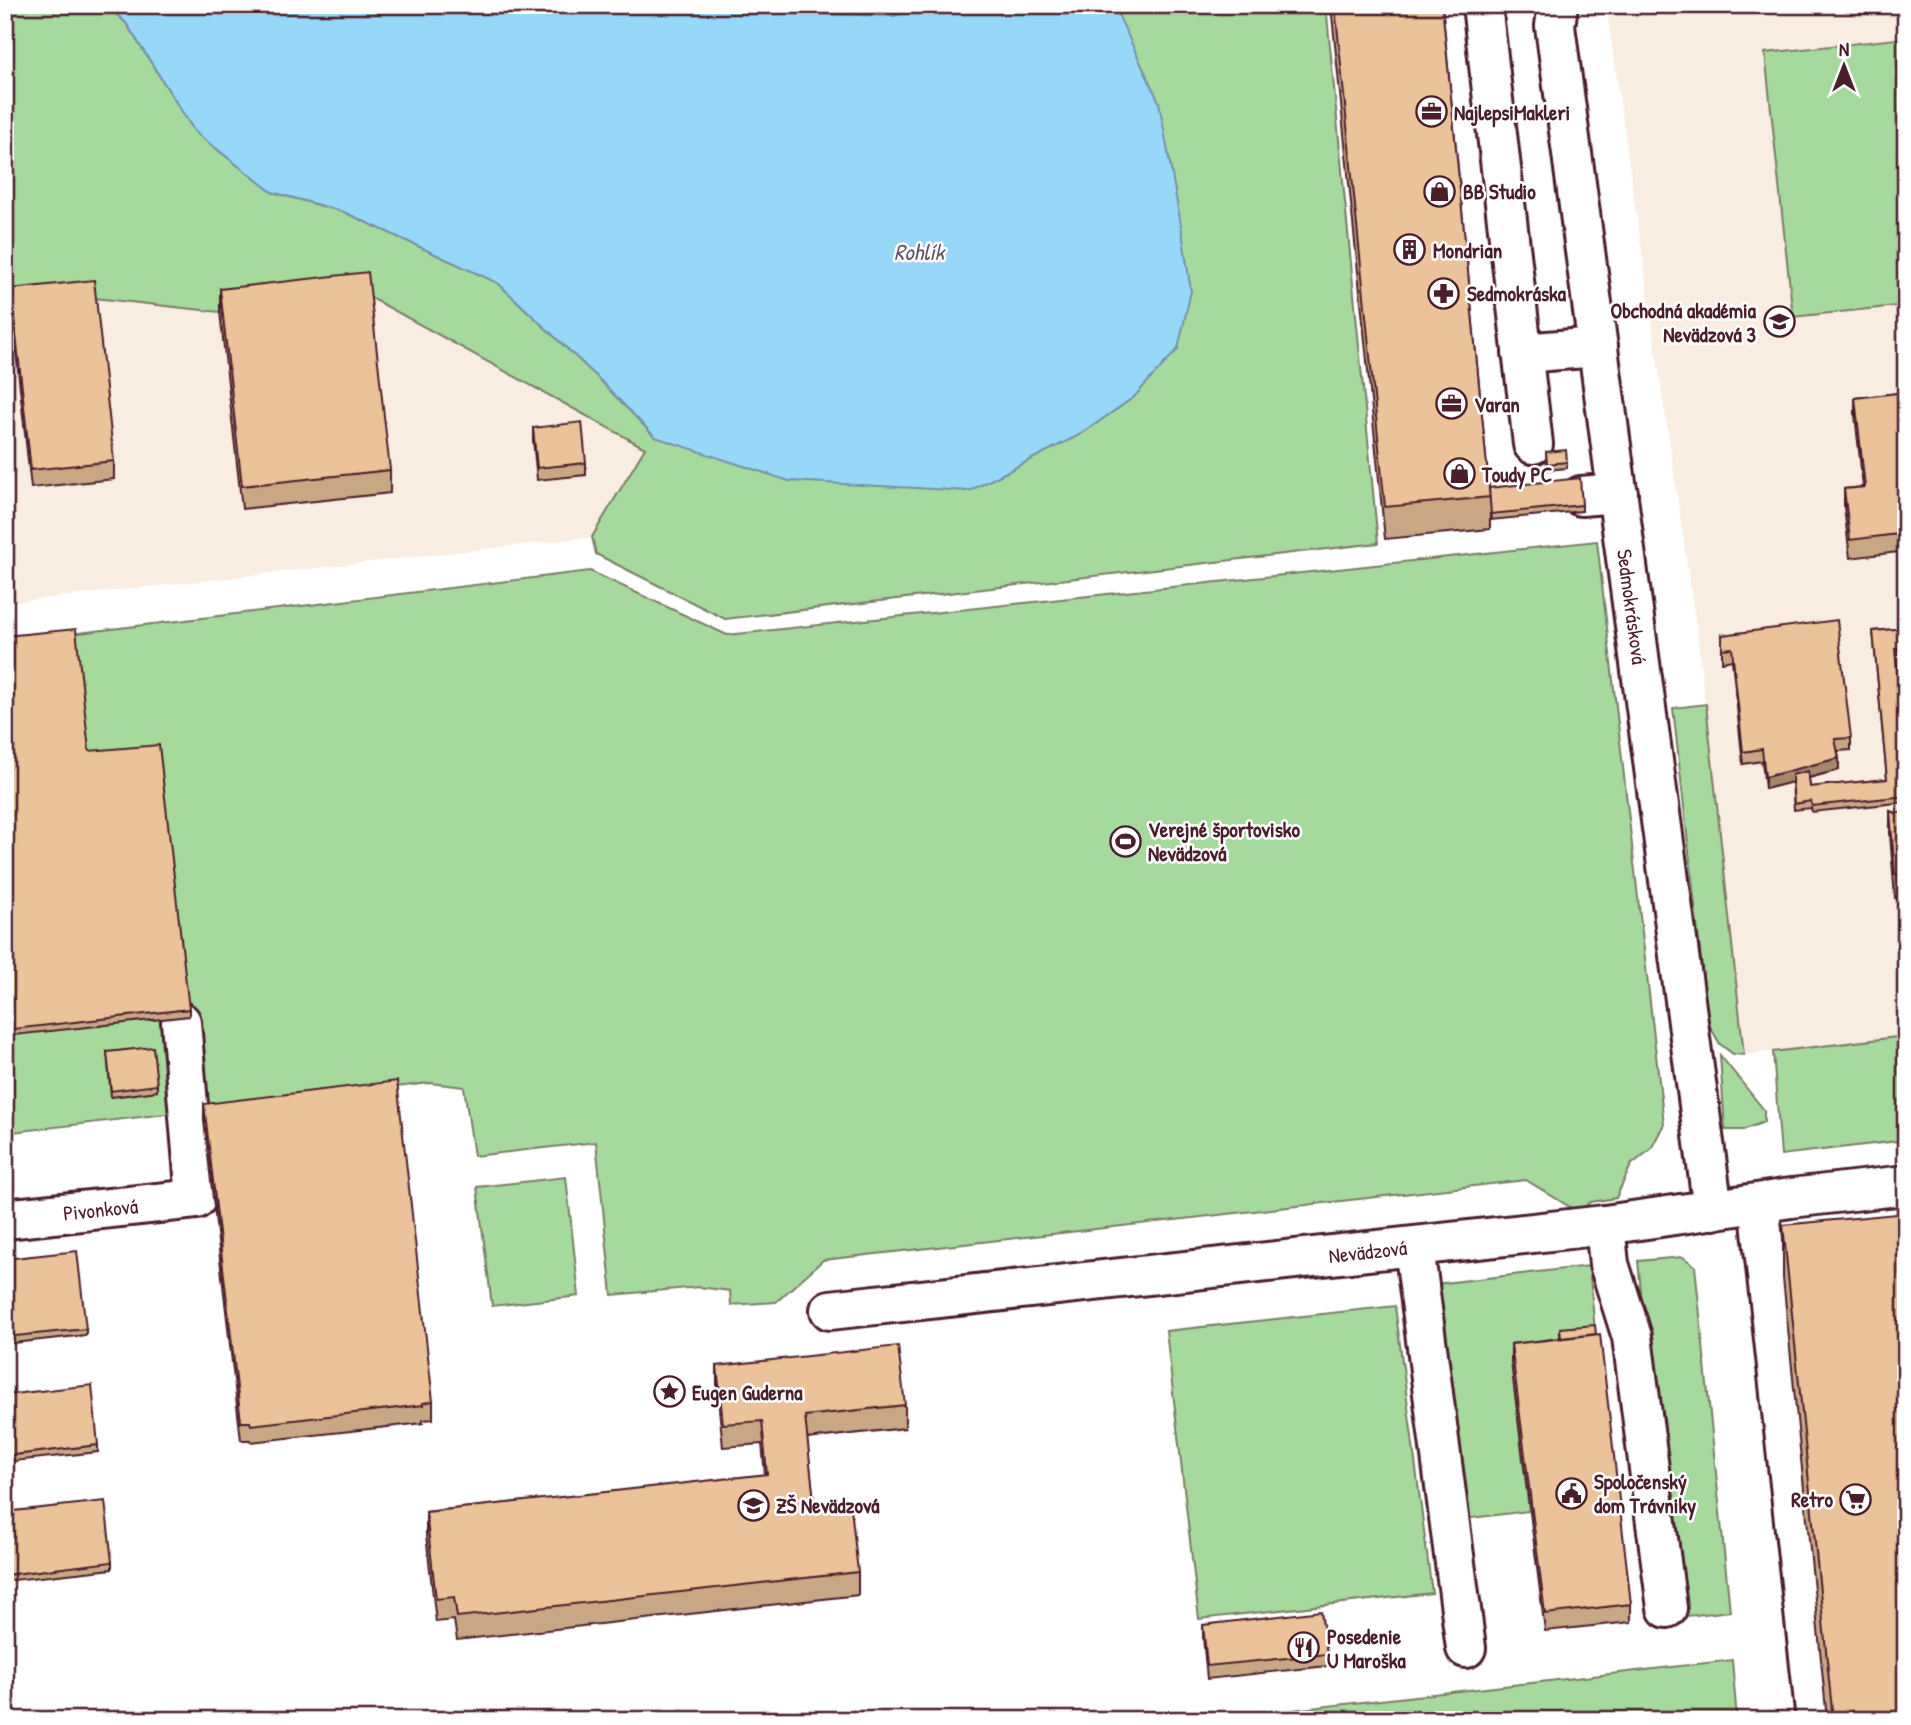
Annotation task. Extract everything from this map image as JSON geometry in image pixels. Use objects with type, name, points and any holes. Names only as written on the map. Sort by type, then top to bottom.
[{"type":"street","points":[[1482,5],[1533,444]]},
{"type":"street","name":"Sedmokrásková","points":[[1558,5],[1555,26],[1598,347],[1600,494],[1713,1210]]},
{"type":"street","points":[[1522,353],[1598,347]]},
{"type":"street","name":"Pivonková","points":[[5,1219],[196,1199],[181,1022]]},
{"type":"street","name":"Nevädzová","points":[[830,1310],[1605,1225],[1906,1185]]},
{"type":"street","points":[[1759,1203],[1816,1720]]},
{"type":"street","points":[[1605,1225],[1609,1264],[1632,1336],[1667,1608]]},
{"type":"street","points":[[1414,1247],[1466,1648]]},
{"type":"shaded area","points":[[5,5],[107,5],[645,448],[592,537],[5,603]]},
{"type":"shaded area","name":"Obchodná akadémia Nevädzová 3","points":[[1606,5],[1906,5],[1906,1036],[1744,1055],[1698,640]]},
{"type":"green space","points":[[5,5],[107,5],[126,23],[195,132],[272,192],[344,212],[498,283],[596,376],[655,437],[969,491],[1081,434],[1134,397],[1117,12],[1091,5],[1326,5],[1378,543],[725,619],[596,554],[592,537],[645,448],[368,296],[220,312],[94,298],[5,307]]},
{"type":"green space","points":[[775,5],[930,5],[894,16],[786,13]]},
{"type":"green space","points":[[1906,38],[1906,305],[1793,317],[1765,53]]},
{"type":"green space","name":"Verejné športovisko Nevädzová","points":[[1597,541],[1664,1124],[1651,1149],[1631,1165],[1616,1198],[1591,1202],[1578,1212],[1526,1180],[823,1260],[776,1302],[731,1305],[730,1291],[699,1287],[612,1295],[596,1142],[474,1156],[464,1087],[430,1083],[5,1133],[5,642],[590,571],[727,635]]},
{"type":"green space","points":[[1706,704],[1744,1055],[1733,1054],[1720,1044],[1708,1023],[1673,708]]},
{"type":"green space","points":[[1906,1036],[1906,1140],[1781,1155],[1773,1052]]},
{"type":"green space","points":[[1720,1055],[1764,1110],[1764,1122],[1743,1130],[1725,1130]]},
{"type":"green space","points":[[566,1177],[579,1296],[492,1306],[477,1187]]},
{"type":"green space","points":[[1683,1257],[1695,1266],[1730,1611],[1687,1616],[1651,1334],[1642,1301],[1638,1261]]},
{"type":"green space","points":[[1589,1266],[1595,1331],[1562,1356],[1511,1362],[1529,1511],[1464,1519],[1436,1284]]},
{"type":"green space","points":[[1395,1306],[1432,1593],[1199,1619],[1166,1331]]},
{"type":"green space","points":[[1732,1660],[1737,1720],[1206,1720]]},
{"type":"water","name":"Rohlík","points":[[107,5],[775,5],[786,13],[894,16],[930,5],[1091,5],[1117,12],[1159,102],[1191,291],[1178,349],[1134,397],[1081,434],[969,491],[789,481],[655,437],[596,376],[498,283],[344,212],[272,192],[195,132],[126,23]]},
{"type":"building","name":"Mondrian","points":[[1335,5],[1442,5],[1490,497],[1385,507]]},
{"type":"building","points":[[368,272],[390,470],[242,486],[220,289]]},
{"type":"building","points":[[94,280],[114,461],[31,470],[11,289]]},
{"type":"building","points":[[1906,392],[1906,533],[1850,540],[1844,489],[1865,487],[1855,398]]},
{"type":"building","points":[[582,422],[586,463],[537,468],[533,428]]},
{"type":"building","points":[[1566,450],[1567,462],[1547,464],[1546,452]]},
{"type":"building","points":[[1580,478],[1582,505],[1491,514],[1489,488]]},
{"type":"building","points":[[1837,620],[1851,738],[1835,739],[1839,758],[1765,777],[1762,749],[1743,752],[1732,648],[1722,649],[1722,635]]},
{"type":"building","points":[[1906,628],[1906,648],[1895,649],[1906,758],[1906,796],[1812,806],[1811,801],[1794,804],[1792,775],[1808,771],[1810,787],[1887,779],[1873,631]]},
{"type":"building","points":[[76,629],[89,751],[159,745],[189,1009],[5,1030],[5,636]]},
{"type":"building","points":[[1890,811],[1906,812],[1906,919],[1903,875],[1895,875]]},
{"type":"building","points":[[153,1047],[157,1085],[111,1091],[107,1052]]},
{"type":"building","points":[[397,1081],[433,1401],[423,1405],[251,1425],[250,1422],[241,1422],[204,1104]]},
{"type":"building","name":"Retro","points":[[1906,1213],[1906,1720],[1833,1720],[1783,1225]]},
{"type":"building","points":[[77,1251],[86,1329],[5,1337],[5,1259]]},
{"type":"building","points":[[1595,1325],[1596,1334],[1561,1338],[1560,1328]]},
{"type":"building","name":"Spoločenský dom Trávniky","points":[[1600,1334],[1631,1604],[1545,1614],[1511,1344]]},
{"type":"building","name":"ZŠ Nevädzová","points":[[898,1346],[905,1405],[805,1416],[815,1511],[851,1507],[858,1572],[457,1617],[454,1597],[436,1599],[426,1512],[767,1474],[762,1421],[723,1424],[717,1366]]},
{"type":"building","points":[[92,1385],[98,1445],[5,1456],[5,1395]]},
{"type":"building","points":[[105,1501],[112,1562],[5,1575],[5,1512]]},
{"type":"building","points":[[1321,1611],[1327,1654],[1207,1666],[1203,1625]]},
{"type":"place","name":"NajlepsiMakleri","points":[[1431,112]]},
{"type":"place","name":"BB Studio","points":[[1440,191]]},
{"type":"place","name":"Mondrian","points":[[1410,250]]},
{"type":"place","name":"Sedmokráska","points":[[1444,293]]},
{"type":"place","name":"Obchodná akadémia Nevädzová 3","points":[[1779,322]]},
{"type":"place","name":"Varan","points":[[1451,404]]},
{"type":"place","name":"Toudy PC","points":[[1459,474]]},
{"type":"place","name":"Verejné športovisko Nevädzová","points":[[1125,841]]},
{"type":"place","name":"Eugen Guderna","points":[[669,1392]]},
{"type":"place","name":"Spoločenský dom Trávniky","points":[[1571,1493]]},
{"type":"place","name":"Retro","points":[[1856,1499]]},
{"type":"place","name":"ZŠ Nevädzová","points":[[753,1505]]},
{"type":"place","name":"Posedenie U Maroška","points":[[1304,1648]]}]
